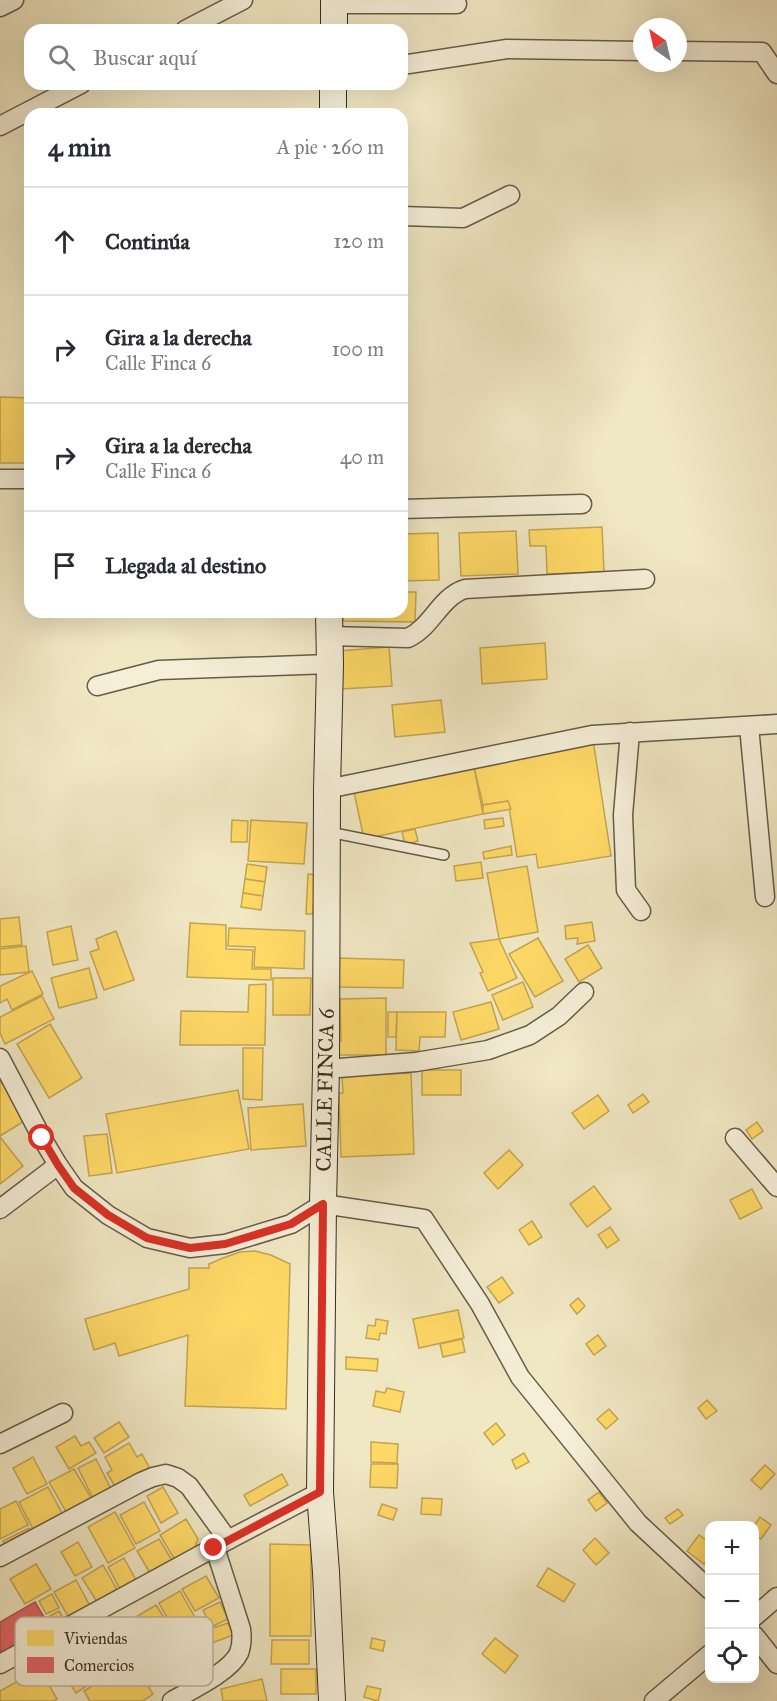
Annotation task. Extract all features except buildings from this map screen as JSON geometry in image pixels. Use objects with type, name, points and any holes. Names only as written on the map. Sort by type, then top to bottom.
[{"type":"street","points":[[0,7],[14,0]]},
{"type":"street","points":[[197,24],[243,0]]},
{"type":"street","points":[[334,24],[334,2],[457,4]]},
{"type":"street","points":[[408,64],[507,49],[633,51]]},
{"type":"street","points":[[687,51],[770,49],[777,74]]},
{"type":"street","points":[[35,108],[69,90]]},
{"type":"street","points":[[333,90],[333,108]]},
{"type":"street","points":[[0,126],[24,114]]},
{"type":"street","points":[[408,216],[463,218],[510,195]]},
{"type":"street","points":[[0,479],[24,479]]},
{"type":"street","points":[[408,509],[582,504]]},
{"type":"street","points":[[329,624],[408,638],[419,633],[454,592],[465,589],[645,579]]},
{"type":"street","name":"CALLE FINCA 6","points":[[329,624],[320,1492],[332,1701]]},
{"type":"street","points":[[97,686],[159,670],[330,664]]},
{"type":"street","points":[[327,789],[592,735],[777,724]]},
{"type":"street","points":[[749,726],[765,897]]},
{"type":"street","points":[[630,732],[623,815],[626,890],[641,911]]},
{"type":"street","points":[[326,1069],[416,1062],[488,1050],[530,1035],[559,1016],[584,992]]},
{"type":"street","points":[[0,1058],[58,1165],[74,1188],[108,1215],[147,1238],[190,1248],[225,1244],[291,1224],[323,1204],[424,1219],[480,1304],[520,1377],[638,1523],[705,1585]]},
{"type":"street","points":[[735,1138],[777,1187]]},
{"type":"street","points":[[0,1209],[58,1165]]},
{"type":"street","points":[[0,1444],[63,1413]]},
{"type":"street","points":[[0,1557],[141,1482],[166,1474],[178,1478],[189,1486],[221,1544],[241,1629],[242,1641],[238,1654],[229,1665],[213,1675]]},
{"type":"street","points":[[87,1617],[320,1492]]},
{"type":"street","points":[[759,1613],[777,1597]]},
{"type":"street","points":[[759,1641],[777,1664]]},
{"type":"street","points":[[0,1664],[15,1656]]},
{"type":"street","points":[[654,1701],[705,1658]]},
{"type":"street","points":[[172,1701],[196,1686]]},
{"type":"lane","points":[[327,832],[444,855]]},
{"type":"route","points":[[42,1138],[74,1188],[108,1215],[147,1238],[190,1248],[225,1244],[291,1224],[323,1204],[320,1492],[214,1548]]}]
